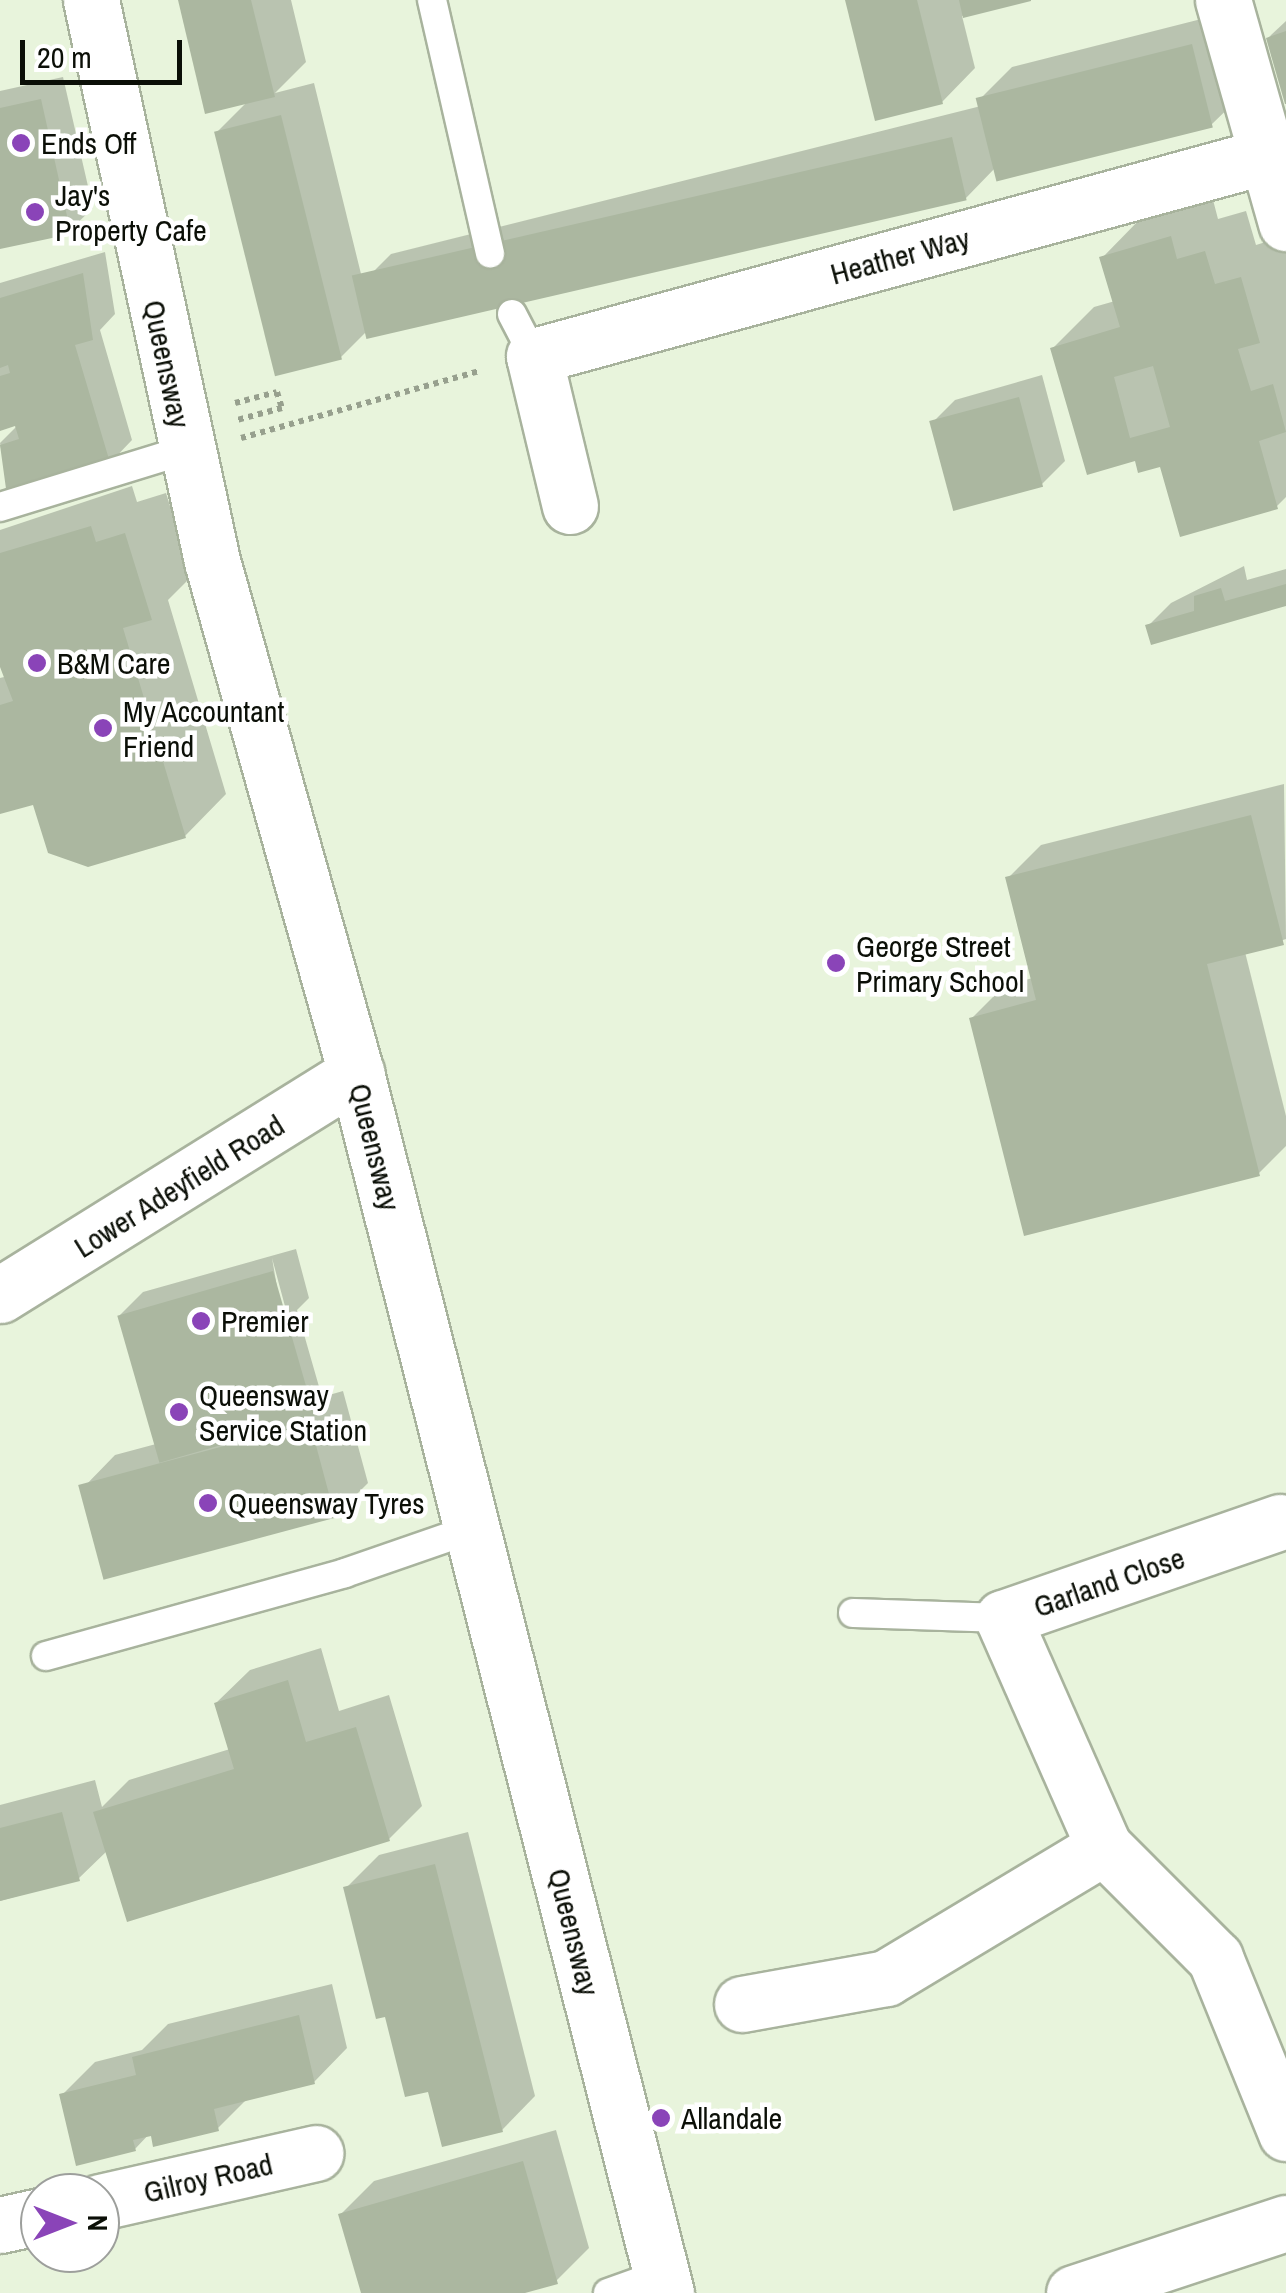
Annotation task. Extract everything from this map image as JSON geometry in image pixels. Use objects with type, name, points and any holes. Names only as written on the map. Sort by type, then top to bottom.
[{"type":"street","name":"Queensway","points":[[91,0],[185,450],[356,1074],[663,2283]]},
{"type":"street","points":[[1223,0],[1286,224]]},
{"type":"street","name":"Heather Way","points":[[523,335],[1266,156]]},
{"type":"street","points":[[523,335],[570,506]]},
{"type":"street","name":"Lower Adeyfield Road","points":[[0,1295],[356,1074]]},
{"type":"street","name":"Garland Close","points":[[1280,1522],[1004,1618],[1104,1846],[1214,1958],[1286,2133]]},
{"type":"street","points":[[742,2004],[886,1978],[1104,1846]]},
{"type":"street","name":"Gilroy Road","points":[[120,2197],[316,2153]]},
{"type":"street","points":[[1074,2293],[1286,2223]]},
{"type":"lane","points":[[432,0],[490,253]]},
{"type":"lane","points":[[0,507],[185,450]]},
{"type":"lane","points":[[46,1656],[344,1573],[469,1530]]},
{"type":"lane","points":[[853,1613],[1004,1618]]},
{"type":"lane","points":[[608,2293],[663,2283]]},
{"type":"path","points":[[234,404],[277,392],[282,408],[233,420],[237,439],[523,335]]},
{"type":"building","points":[[178,0],[251,0],[275,97],[205,114]]},
{"type":"building","points":[[845,0],[917,0],[943,104],[875,121]]},
{"type":"building","points":[[959,0],[1031,0],[1031,1],[963,18]]},
{"type":"building","points":[[1286,31],[1286,104],[1285,104],[1266,38]]},
{"type":"building","points":[[1192,44],[1213,127],[996,181],[976,98]]},
{"type":"building","points":[[41,99],[71,234],[0,249],[0,108]]},
{"type":"building","points":[[281,115],[342,360],[275,376],[214,132]]},
{"type":"building","points":[[952,137],[967,200],[366,339],[352,276]]},
{"type":"building","points":[[1171,236],[1177,259],[1205,251],[1215,284],[1241,277],[1260,343],[1238,349],[1251,391],[1273,384],[1286,432],[1259,441],[1278,509],[1180,537],[1160,467],[1138,473],[1135,461],[1087,475],[1050,348],[1120,327],[1099,257]],"holes":[[[1153,366],[1170,427],[1130,438],[1114,377]]]},
{"type":"building","points":[[83,273],[93,340],[75,345],[111,466],[7,496],[0,445],[19,439],[15,426],[0,431],[0,376],[10,373],[8,365],[0,368],[0,298]]},
{"type":"building","points":[[1019,397],[1043,487],[953,511],[929,421]]},
{"type":"building","points":[[91,526],[96,542],[125,533],[152,620],[123,628],[186,838],[88,867],[48,853],[33,805],[0,814],[0,705],[13,701],[0,667],[0,553]]},
{"type":"building","points":[[1286,584],[1286,606],[1151,645],[1145,625],[1194,611],[1194,596],[1221,588],[1225,601]]},
{"type":"building","name":"George Street Primary School","points":[[1251,815],[1284,945],[1207,964],[1260,1176],[1024,1236],[969,1018],[1036,1000],[1005,877]]},
{"type":"building","points":[[273,1271],[315,1418],[159,1463],[117,1316]]},
{"type":"building","name":"Queensway Tyres","points":[[310,1423],[335,1518],[104,1580],[78,1485]]},
{"type":"building","points":[[288,1680],[306,1742],[356,1727],[390,1841],[127,1922],[93,1812],[234,1769],[214,1703]]},
{"type":"building","points":[[62,1812],[80,1881],[0,1901],[0,1828]]},
{"type":"building","points":[[435,1864],[503,2132],[442,2147],[428,2092],[405,2097],[385,2017],[376,2019],[343,1887]]},
{"type":"building","points":[[299,2015],[315,2084],[214,2109],[219,2131],[153,2147],[151,2136],[133,2140],[136,2151],[76,2166],[59,2094],[136,2075],[132,2057]]},
{"type":"building","points":[[523,2161],[558,2284],[525,2293],[361,2293],[338,2214]]},
{"type":"place","name":"Ends Off","points":[[21,143]]},
{"type":"place","name":"Jay's Property Cafe","points":[[35,212]]},
{"type":"place","name":"B&M Care","points":[[37,663]]},
{"type":"place","name":"My Accountant Friend","points":[[103,728]]},
{"type":"place","name":"George Street Primary School","points":[[836,963]]},
{"type":"place","name":"Premier","points":[[201,1321]]},
{"type":"place","name":"Queensway Service Station","points":[[179,1412]]},
{"type":"place","name":"Queensway Tyres","points":[[208,1503]]},
{"type":"place","name":"Allandale","points":[[661,2118]]}]
